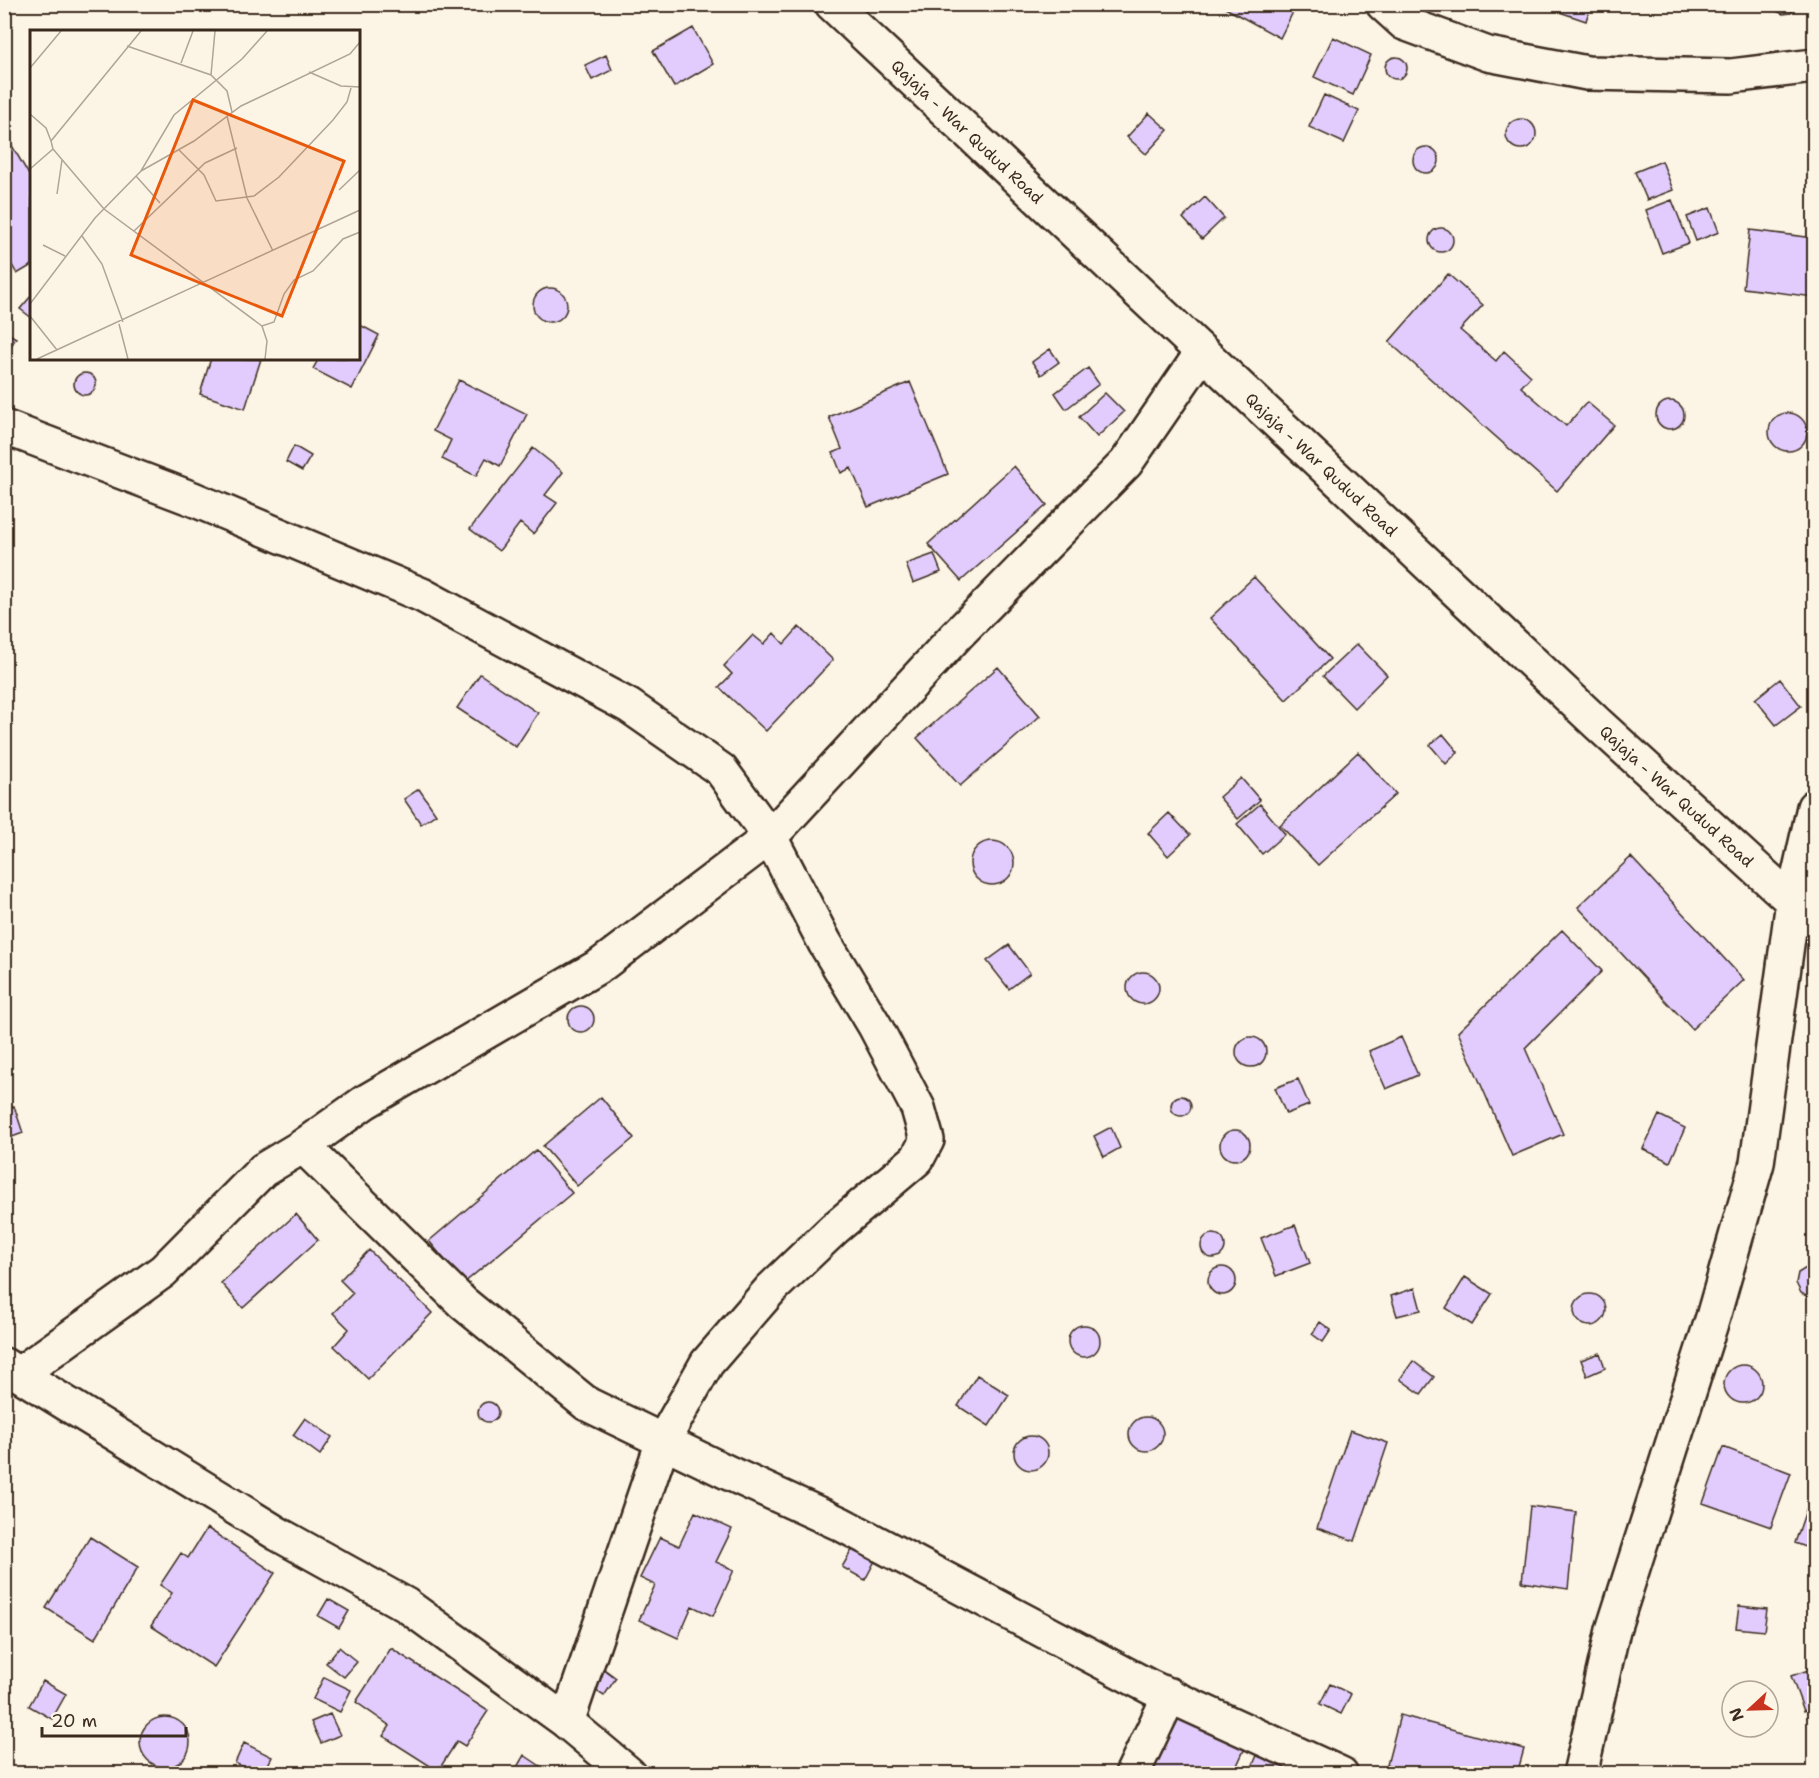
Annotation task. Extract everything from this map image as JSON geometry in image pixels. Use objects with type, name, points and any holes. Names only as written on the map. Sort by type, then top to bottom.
[{"type":"street","name":"Qajaja - War Qudud Road","points":[[832,4],[1201,354],[1598,724],[1804,911]]},
{"type":"street","points":[[1383,4],[1404,23],[1488,54],[1587,73],[1731,76],[1815,66]]},
{"type":"street","points":[[629,1773],[567,1722],[406,1605],[278,1534],[12,1369],[163,1270],[263,1170],[303,1146],[365,1102],[601,965],[770,837],[957,635],[1126,463],[1201,354]]},
{"type":"street","points":[[4,427],[193,499],[422,595],[629,706],[721,770],[770,837],[825,943],[875,1026],[918,1108],[927,1140],[917,1159],[834,1230],[757,1306],[707,1363],[663,1441],[567,1722]]},
{"type":"street","points":[[1580,1773],[1613,1630],[1713,1317],[1757,1163],[1804,911],[1815,807]]},
{"type":"street","points":[[303,1146],[463,1303],[587,1404],[841,1524],[1170,1695],[1341,1773]]},
{"type":"street","points":[[1132,1773],[1170,1695]]},
{"type":"building","points":[[1218,4],[1297,4],[1280,38]]},
{"type":"building","points":[[1536,4],[1591,4],[1586,21]]},
{"type":"building","points":[[1772,4],[1796,4],[1791,13],[1783,14],[1774,10]]},
{"type":"building","points":[[693,28],[713,64],[674,87],[653,51]]},
{"type":"building","points":[[1333,37],[1371,55],[1353,95],[1314,77]]},
{"type":"building","points":[[606,55],[612,70],[592,80],[585,65]]},
{"type":"building","points":[[1396,57],[1404,60],[1407,68],[1404,76],[1396,79],[1388,76],[1385,68],[1388,60]]},
{"type":"building","points":[[1324,95],[1359,111],[1344,143],[1309,127]]},
{"type":"building","points":[[1149,113],[1168,130],[1146,154],[1127,137]]},
{"type":"building","points":[[1521,119],[1532,123],[1536,134],[1532,145],[1521,149],[1510,145],[1506,134],[1510,123]]},
{"type":"building","points":[[4,132],[30,177],[30,266],[17,274],[4,251]]},
{"type":"building","points":[[1426,147],[1435,151],[1439,160],[1435,169],[1426,173],[1417,169],[1413,160],[1417,151]]},
{"type":"building","points":[[1662,161],[1673,190],[1647,200],[1635,172]]},
{"type":"building","points":[[1205,197],[1224,218],[1202,239],[1183,218]]},
{"type":"building","points":[[1672,200],[1689,243],[1662,253],[1646,210]]},
{"type":"building","points":[[1710,208],[1719,232],[1696,241],[1687,217]]},
{"type":"building","points":[[1441,228],[1446,229],[1452,235],[1452,245],[1446,251],[1441,252],[1436,251],[1430,245],[1429,240],[1430,235],[1436,229]]},
{"type":"building","points":[[1750,230],[1814,238],[1814,297],[1743,288]]},
{"type":"building","points":[[1448,274],[1483,305],[1460,330],[1496,361],[1504,351],[1531,376],[1521,387],[1566,426],[1587,402],[1614,425],[1557,491],[1389,342]]},
{"type":"building","points":[[550,288],[562,293],[567,305],[562,317],[550,322],[538,317],[533,305],[538,293]]},
{"type":"building","points":[[30,297],[30,316],[20,309]]},
{"type":"building","points":[[360,325],[379,335],[352,389],[313,369],[318,360],[360,360]]},
{"type":"building","points":[[4,331],[16,338],[4,357]]},
{"type":"building","points":[[1050,349],[1059,362],[1041,375],[1032,362]]},
{"type":"building","points":[[210,360],[261,360],[245,409],[200,394]]},
{"type":"building","points":[[1088,368],[1099,384],[1066,409],[1055,393]]},
{"type":"building","points":[[85,373],[93,376],[96,384],[93,392],[85,395],[77,392],[74,384],[77,376]]},
{"type":"building","points":[[459,380],[527,414],[500,466],[486,458],[476,476],[442,459],[451,440],[433,431]]},
{"type":"building","points":[[910,382],[948,474],[868,507],[851,468],[841,473],[833,453],[842,449],[829,417]]},
{"type":"building","points":[[1105,393],[1124,412],[1097,437],[1079,417]]},
{"type":"building","points":[[1670,401],[1680,405],[1684,415],[1680,425],[1670,429],[1660,425],[1656,415],[1660,405]]},
{"type":"building","points":[[1788,413],[1802,418],[1807,432],[1802,446],[1788,451],[1774,446],[1769,432],[1774,418]]},
{"type":"building","points":[[294,446],[311,456],[302,471],[286,462]]},
{"type":"building","points":[[533,448],[563,472],[545,495],[557,503],[533,534],[520,523],[499,551],[470,529]]},
{"type":"building","points":[[1014,466],[1047,505],[961,581],[928,544]]},
{"type":"building","points":[[934,554],[941,572],[913,583],[906,564]]},
{"type":"building","points":[[1254,577],[1330,659],[1286,700],[1210,618]]},
{"type":"building","points":[[799,627],[833,660],[766,731],[719,687],[732,674],[724,666],[753,635],[764,644],[774,633],[784,644]]},
{"type":"building","points":[[1357,644],[1387,675],[1354,708],[1323,676]]},
{"type":"building","points":[[998,667],[1040,716],[960,786],[917,738]]},
{"type":"building","points":[[480,674],[538,713],[516,747],[457,708]]},
{"type":"building","points":[[1780,679],[1801,706],[1776,725],[1755,699]]},
{"type":"building","points":[[1443,734],[1458,752],[1446,764],[1430,745]]},
{"type":"building","points":[[1358,752],[1396,794],[1318,865],[1280,825]]},
{"type":"building","points":[[1241,778],[1260,800],[1238,819],[1219,797]]},
{"type":"building","points":[[419,789],[436,814],[421,824],[404,799]]},
{"type":"building","points":[[1260,804],[1285,834],[1262,854],[1237,824]]},
{"type":"building","points":[[1169,813],[1190,835],[1168,856],[1148,833]]},
{"type":"building","points":[[992,841],[1001,842],[1008,847],[1013,854],[1013,872],[1008,879],[1001,884],[992,885],[983,884],[976,879],[971,872],[970,863],[971,854],[976,847],[983,842]]},
{"type":"building","points":[[1631,857],[1744,980],[1692,1029],[1578,907]]},
{"type":"building","points":[[1562,930],[1602,971],[1525,1048],[1563,1134],[1512,1156],[1458,1032]]},
{"type":"building","points":[[1009,945],[1030,973],[1009,989],[987,961]]},
{"type":"building","points":[[1143,972],[1154,977],[1159,988],[1154,999],[1143,1004],[1132,999],[1127,988],[1132,977]]},
{"type":"building","points":[[581,1006],[590,1010],[594,1019],[590,1028],[581,1032],[572,1028],[568,1019],[572,1010]]},
{"type":"building","points":[[1251,1037],[1257,1038],[1265,1046],[1265,1058],[1257,1066],[1251,1067],[1245,1066],[1237,1058],[1236,1052],[1237,1046],[1245,1038]]},
{"type":"building","points":[[1401,1037],[1418,1075],[1386,1089],[1369,1051]]},
{"type":"building","points":[[1298,1079],[1309,1105],[1286,1114],[1275,1088]]},
{"type":"building","points":[[1181,1096],[1188,1099],[1191,1106],[1188,1113],[1181,1116],[1174,1113],[1171,1106],[1174,1099]]},
{"type":"building","points":[[601,1097],[634,1138],[577,1186],[543,1146]]},
{"type":"building","points":[[14,1106],[23,1133],[4,1140],[4,1110]]},
{"type":"building","points":[[1659,1115],[1685,1128],[1670,1162],[1643,1149]]},
{"type":"building","points":[[1111,1127],[1120,1148],[1104,1157],[1094,1136]]},
{"type":"building","points":[[1235,1130],[1246,1134],[1250,1145],[1246,1156],[1235,1160],[1224,1156],[1220,1145],[1224,1134]]},
{"type":"building","points":[[536,1150],[572,1193],[464,1283],[429,1241]]},
{"type":"building","points":[[296,1214],[318,1240],[243,1308],[221,1283]]},
{"type":"building","points":[[1295,1225],[1310,1263],[1276,1276],[1261,1238]]},
{"type":"building","points":[[1208,1234],[1218,1234],[1225,1241],[1225,1251],[1218,1258],[1208,1258],[1201,1251],[1201,1241]]},
{"type":"building","points":[[369,1250],[432,1313],[368,1379],[334,1346],[349,1329],[333,1313],[353,1293],[340,1280]]},
{"type":"building","points":[[1814,1265],[1814,1298],[1811,1299],[1801,1293],[1796,1283],[1798,1273]]},
{"type":"building","points":[[1222,1267],[1232,1271],[1236,1281],[1232,1291],[1222,1295],[1212,1291],[1208,1281],[1212,1271]]},
{"type":"building","points":[[1465,1277],[1492,1294],[1472,1325],[1446,1308]]},
{"type":"building","points":[[1415,1288],[1421,1310],[1397,1316],[1391,1296]]},
{"type":"building","points":[[1590,1294],[1602,1298],[1606,1310],[1602,1322],[1590,1326],[1578,1322],[1574,1310],[1578,1298]]},
{"type":"building","points":[[1320,1322],[1331,1330],[1323,1342],[1312,1334]]},
{"type":"building","points":[[1084,1325],[1095,1330],[1100,1341],[1095,1352],[1084,1357],[1073,1352],[1068,1341],[1073,1330]]},
{"type":"building","points":[[1600,1353],[1605,1368],[1587,1376],[1581,1360]]},
{"type":"building","points":[[1413,1361],[1434,1377],[1421,1394],[1400,1379]]},
{"type":"building","points":[[1743,1365],[1756,1371],[1762,1384],[1756,1397],[1743,1403],[1730,1397],[1724,1384],[1730,1371]]},
{"type":"building","points":[[977,1375],[1009,1395],[989,1426],[958,1406]]},
{"type":"building","points":[[488,1402],[495,1405],[498,1412],[495,1419],[488,1422],[481,1419],[478,1412],[481,1405]]},
{"type":"building","points":[[1146,1417],[1158,1422],[1163,1434],[1158,1446],[1146,1451],[1134,1446],[1129,1434],[1134,1422]]},
{"type":"building","points":[[305,1418],[332,1437],[320,1455],[293,1435]]},
{"type":"building","points":[[1350,1430],[1388,1443],[1355,1541],[1317,1528]]},
{"type":"building","points":[[1031,1436],[1043,1441],[1048,1453],[1043,1465],[1031,1470],[1019,1465],[1014,1453],[1019,1441]]},
{"type":"building","points":[[1723,1447],[1791,1473],[1771,1527],[1703,1503]]},
{"type":"building","points":[[1814,1486],[1814,1550],[1795,1543]]},
{"type":"building","points":[[1530,1506],[1576,1512],[1568,1589],[1522,1582]]},
{"type":"building","points":[[695,1512],[732,1529],[716,1562],[734,1570],[713,1616],[692,1606],[678,1638],[639,1620],[655,1585],[640,1578],[660,1537],[679,1546]]},
{"type":"building","points":[[207,1528],[275,1573],[214,1667],[151,1626],[172,1593],[160,1585],[181,1553],[188,1558]]},
{"type":"building","points":[[90,1537],[138,1567],[95,1639],[46,1608]]},
{"type":"building","points":[[856,1543],[878,1555],[865,1580],[842,1567]]},
{"type":"building","points":[[328,1599],[349,1611],[339,1628],[318,1616]]},
{"type":"building","points":[[1739,1606],[1767,1609],[1764,1631],[1736,1628]]},
{"type":"building","points":[[339,1647],[357,1662],[344,1677],[326,1663]]},
{"type":"building","points":[[391,1648],[488,1711],[465,1746],[457,1741],[438,1771],[383,1736],[390,1726],[356,1702]]},
{"type":"building","points":[[600,1666],[616,1678],[604,1696],[587,1685]]},
{"type":"building","points":[[1814,1668],[1814,1707],[1804,1711],[1791,1676]]},
{"type":"building","points":[[324,1677],[351,1690],[340,1712],[313,1699]]},
{"type":"building","points":[[43,1681],[66,1694],[52,1719],[29,1706]]},
{"type":"building","points":[[1330,1684],[1351,1694],[1341,1714],[1320,1704]]},
{"type":"building","points":[[330,1714],[340,1735],[321,1743],[311,1722]]},
{"type":"building","points":[[1175,1715],[1245,1748],[1233,1774],[1149,1774]]},
{"type":"building","points":[[1400,1715],[1524,1749],[1517,1774],[1417,1774],[1387,1765]]},
{"type":"building","points":[[160,1717],[170,1717],[183,1724],[190,1737],[190,1747],[183,1760],[170,1767],[160,1767],[151,1763],[144,1756],[140,1747],[140,1737],[144,1728],[151,1721]]},
{"type":"building","points":[[244,1743],[272,1757],[263,1774],[257,1774],[235,1763]]},
{"type":"building","points":[[1258,1753],[1302,1774],[1249,1774]]},
{"type":"building","points":[[524,1755],[552,1774],[513,1774]]}]
